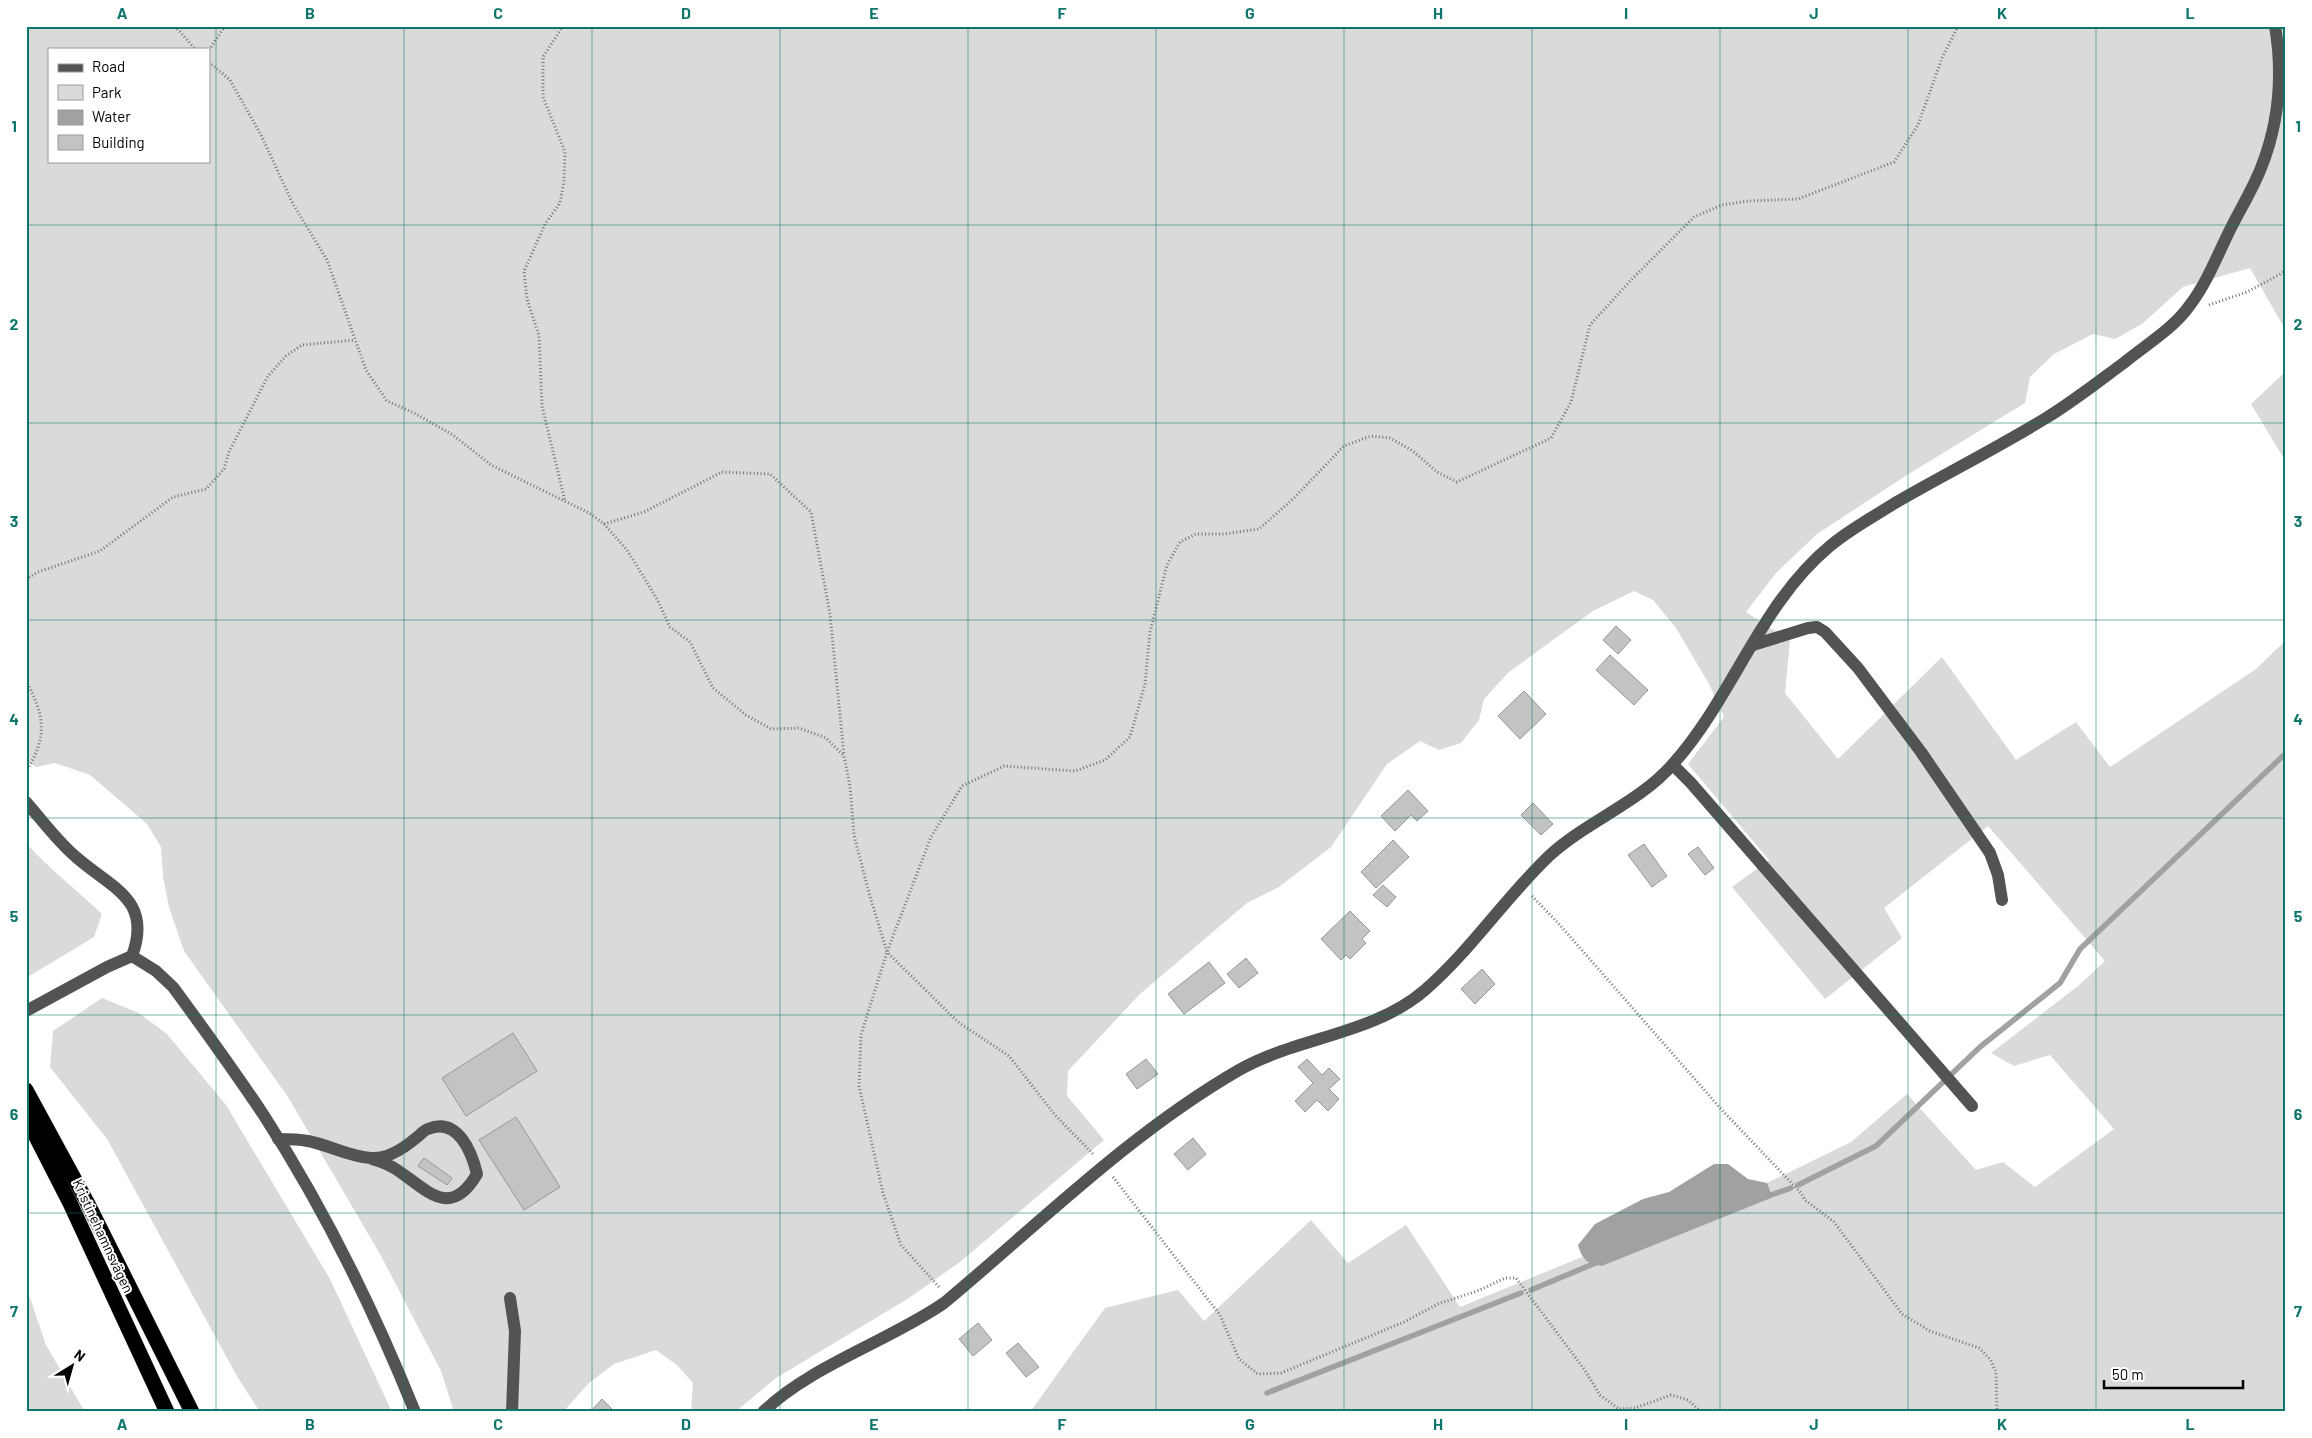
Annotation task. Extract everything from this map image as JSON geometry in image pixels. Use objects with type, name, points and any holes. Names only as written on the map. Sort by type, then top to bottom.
[{"type":"highway","points":[[26,1090],[88,1204],[192,1412]]},
{"type":"highway","name":"Kristinehamnsvägen","points":[[26,1117],[70,1204],[167,1412]]},
{"type":"street","points":[[763,1412],[788,1391],[920,1320],[950,1298],[1004,1249],[1104,1166],[1176,1112],[1242,1068],[1274,1054],[1368,1022],[1392,1012],[1419,996],[1442,974],[1549,856],[1571,838],[1628,802],[1672,766],[1706,720],[1793,585],[1829,547],[1855,527],[2069,404],[2172,325],[2190,306],[2206,281],[2221,246],[2261,171],[2279,102],[2275,26]]},
{"type":"street","points":[[1753,645],[1808,628],[1817,627],[1825,632],[1858,668],[1921,752],[1990,853],[1998,875],[2002,900]]},
{"type":"street","points":[[1672,766],[1690,782],[1972,1106]]},
{"type":"street","points":[[26,802],[74,855],[119,890],[131,903],[136,915],[139,932],[132,956],[107,967],[26,1011]]},
{"type":"street","points":[[132,956],[156,971],[173,987],[220,1051],[278,1138],[363,1291],[415,1412]]},
{"type":"street","points":[[278,1138],[309,1141],[372,1159],[393,1167],[432,1196],[448,1199],[468,1190],[477,1174],[466,1142],[455,1132],[441,1126],[428,1129],[400,1150],[388,1156],[372,1159]]},
{"type":"street","points":[[510,1298],[515,1331],[512,1412]]},
{"type":"path","points":[[175,26],[195,48]]},
{"type":"path","points":[[210,48],[225,26]]},
{"type":"path","points":[[563,26],[543,57],[543,97],[565,152],[564,181],[560,203],[545,224],[524,271],[527,299],[539,336],[542,406],[565,501]]},
{"type":"path","points":[[950,1298],[901,1244],[883,1192],[859,1086],[861,1035],[887,952],[932,837],[962,786],[1004,766],[1075,771],[1105,760],[1130,737],[1145,684],[1150,632],[1167,564],[1180,542],[1196,534],[1224,534],[1260,529],[1293,499],[1344,446],[1371,436],[1390,438],[1413,451],[1438,472],[1457,482],[1551,438],[1571,402],[1590,325],[1631,280],[1694,217],[1722,205],[1748,201],[1798,199],[1894,162],[1918,124],[1942,58],[1958,26]]},
{"type":"path","points":[[210,63],[230,80],[261,135],[293,204],[327,260],[366,370],[387,401],[414,413],[453,435],[491,465],[589,512],[604,524],[627,550],[657,599],[670,627],[690,642],[713,688],[746,715],[770,729],[799,728],[826,738],[844,756]]},
{"type":"path","points":[[2190,306],[2205,307],[2247,292],[2286,271]]},
{"type":"path","points":[[26,579],[38,572],[100,551],[174,497],[206,489],[224,469],[229,452],[268,376],[286,356],[302,344],[356,340]]},
{"type":"path","points":[[604,524],[644,512],[722,472],[770,474],[811,512],[830,614],[854,835],[887,952],[958,1022],[1009,1056],[1056,1115],[1104,1166],[1220,1315],[1240,1359],[1258,1374],[1281,1373],[1404,1322],[1438,1304],[1480,1290],[1505,1278],[1516,1278],[1584,1369],[1600,1395],[1619,1409],[1634,1408],[1671,1395],[1688,1400],[1701,1412]]},
{"type":"path","points":[[26,680],[36,700],[42,725],[39,750],[26,772]]},
{"type":"path","points":[[1522,886],[1559,924],[1721,1109],[1805,1200],[1834,1222],[1902,1314],[1930,1331],[1979,1348],[1990,1359],[1996,1372],[1996,1412]]},
{"type":"green space","points":[[26,26],[2286,26],[2286,331],[2250,268],[2183,287],[2142,324],[2115,339],[2093,334],[2054,354],[2030,377],[2025,403],[1907,475],[1817,534],[1776,573],[1746,612],[1790,641],[1785,693],[1838,759],[1942,657],[2016,760],[2076,722],[2110,767],[2256,669],[2286,640],[2286,1412],[1030,1412],[1105,1308],[1178,1290],[1204,1321],[1311,1220],[1348,1263],[1406,1225],[1460,1307],[1582,1257],[1592,1264],[1602,1266],[1770,1198],[1772,1194],[1767,1183],[1851,1142],[1907,1094],[1976,1170],[2003,1162],[2035,1187],[2114,1129],[2050,1055],[2014,1066],[1991,1053],[2078,986],[2105,961],[1988,826],[1884,908],[1902,938],[1825,999],[1732,887],[1769,860],[1688,764],[1724,717],[1709,684],[1676,628],[1653,600],[1634,591],[1593,611],[1509,672],[1484,699],[1479,720],[1461,743],[1439,750],[1420,741],[1387,764],[1331,847],[1279,887],[1247,903],[1140,994],[1068,1071],[1067,1096],[1104,1140],[960,1262],[909,1298],[776,1378],[735,1412],[691,1412],[693,1383],[677,1365],[656,1350],[614,1364],[589,1383],[563,1412],[454,1412],[441,1371],[380,1254],[288,1097],[184,951],[169,907],[163,877],[161,847],[147,824],[90,775],[55,763],[36,767],[26,760]]},
{"type":"green space","points":[[2286,371],[2286,462],[2251,404]]},
{"type":"green space","points":[[26,843],[102,914],[94,937],[26,978]]},
{"type":"green space","points":[[102,998],[139,1013],[167,1034],[226,1105],[330,1279],[392,1412],[260,1412],[238,1378],[107,1139],[50,1067],[53,1031]]},
{"type":"green space","points":[[26,1286],[46,1345],[85,1412],[26,1412]]},
{"type":"water","points":[[1714,1164],[1728,1164],[1748,1179],[1767,1183],[1772,1195],[1771,1198],[1602,1266],[1592,1264],[1583,1257],[1578,1245],[1595,1224],[1643,1199],[1669,1192]]},
{"type":"building","points":[[1616,626],[1631,640],[1618,654],[1603,640]]},
{"type":"building","points":[[1610,655],[1648,690],[1634,705],[1596,670]]},
{"type":"building","points":[[1524,691],[1546,714],[1520,739],[1498,716]]},
{"type":"building","points":[[1408,790],[1428,811],[1417,821],[1411,815],[1395,831],[1381,816]]},
{"type":"building","points":[[1533,803],[1553,824],[1541,835],[1521,815]]},
{"type":"building","points":[[1393,840],[1409,857],[1376,888],[1361,872]]},
{"type":"building","points":[[1644,844],[1667,876],[1652,887],[1628,855]]},
{"type":"building","points":[[1698,847],[1714,868],[1705,875],[1688,854]]},
{"type":"building","points":[[1383,885],[1396,897],[1387,907],[1373,895]]},
{"type":"building","points":[[1350,911],[1370,931],[1362,939],[1366,943],[1350,959],[1346,955],[1341,960],[1321,939]]},
{"type":"building","points":[[1246,958],[1258,973],[1239,988],[1227,974]]},
{"type":"building","points":[[1209,962],[1225,983],[1184,1014],[1168,994]]},
{"type":"building","points":[[1482,969],[1495,984],[1475,1004],[1461,989]]},
{"type":"building","points":[[513,1033],[537,1071],[466,1116],[442,1078]]},
{"type":"building","points":[[1146,1059],[1158,1074],[1137,1089],[1126,1074]]},
{"type":"building","points":[[1307,1059],[1322,1075],[1329,1068],[1340,1079],[1329,1089],[1339,1099],[1328,1111],[1317,1100],[1305,1112],[1295,1101],[1313,1083],[1298,1067]]},
{"type":"building","points":[[516,1117],[560,1187],[524,1210],[479,1140]]},
{"type":"building","points":[[1193,1138],[1206,1154],[1188,1170],[1174,1154]]},
{"type":"building","points":[[424,1158],[452,1178],[447,1185],[418,1166]]},
{"type":"building","points":[[978,1323],[992,1340],[973,1356],[959,1339]]},
{"type":"building","points":[[1018,1343],[1039,1367],[1026,1377],[1006,1353]]},
{"type":"building","points":[[602,1399],[615,1412],[590,1412]]},
{"type":"waterway","points":[[1798,1185],[1876,1146],[1980,1047],[2060,983],[2080,949],[2286,753]]},
{"type":"waterway","points":[[1765,1197],[1791,1188]]},
{"type":"waterway","points":[[1531,1290],[1598,1262]]},
{"type":"waterway","points":[[1267,1393],[1521,1293]]}]
